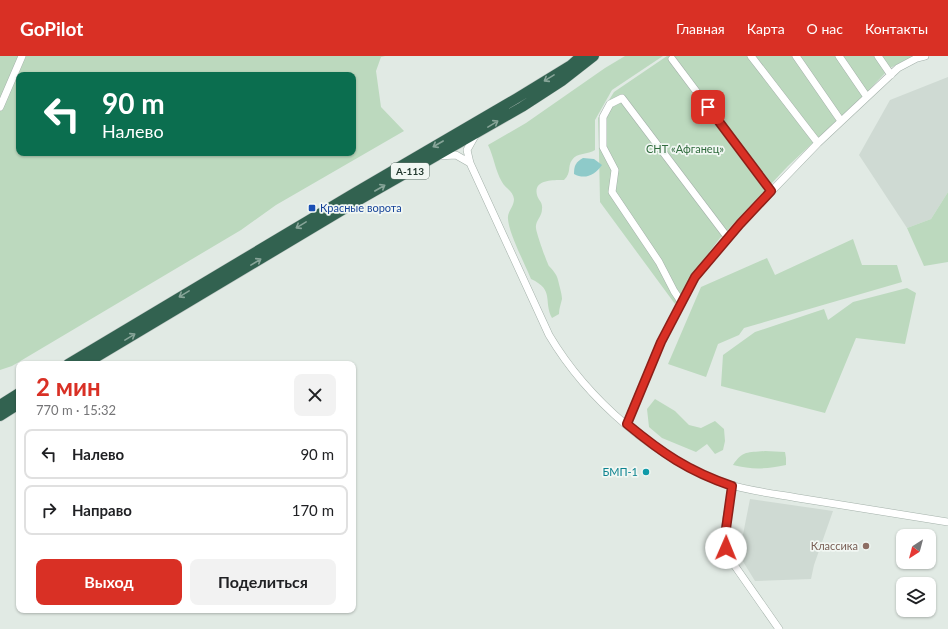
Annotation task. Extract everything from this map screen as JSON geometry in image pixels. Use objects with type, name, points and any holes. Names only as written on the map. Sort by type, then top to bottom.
[{"type":"highway","name":"А-113","points":[[73,361],[517,98],[571,65],[582,56]]},
{"type":"highway","name":"А-113","points":[[90,361],[347,207],[478,132],[562,81],[594,56]]},
{"type":"highway","points":[[0,405],[16,395]]},
{"type":"highway","points":[[0,416],[16,406]]},
{"type":"street","points":[[0,107],[22,56]]},
{"type":"street","points":[[751,56],[818,143]]},
{"type":"street","points":[[796,56],[841,121]]},
{"type":"street","points":[[838,56],[867,97]]},
{"type":"street","points":[[878,56],[891,75]]},
{"type":"street","points":[[627,424],[661,342],[695,277],[740,224],[818,143],[898,68],[922,56]]},
{"type":"street","points":[[672,59],[771,191]]},
{"type":"street","points":[[682,303],[659,262],[612,192],[615,170],[603,147],[603,117],[610,104],[622,98],[728,238]]},
{"type":"street","points":[[478,132],[467,150],[470,163],[544,325],[568,364],[586,386],[627,424],[658,449],[679,463],[696,472],[732,486],[948,522]]},
{"type":"street","points":[[436,156],[456,155],[470,163]]},
{"type":"street","points":[[732,486],[725,536],[726,548],[730,559],[780,629]]},
{"type":"shaded area","points":[[948,77],[948,192],[931,219],[907,228],[859,155],[890,100]]},
{"type":"shaded area","points":[[750,499],[833,511],[814,565],[811,579],[755,581],[739,555]]},
{"type":"green space","points":[[0,56],[385,56],[381,57],[376,71],[381,107],[404,131],[276,205],[241,230],[20,361],[16,361],[16,364],[0,370]]},
{"type":"green space","points":[[625,56],[663,56],[612,90],[595,120],[595,150],[574,157],[568,174],[564,180],[545,182],[538,186],[537,195],[541,203],[542,212],[537,221],[536,231],[548,264],[556,274],[562,297],[559,314],[552,318],[549,312],[546,292],[543,287],[531,279],[514,241],[508,219],[514,199],[511,192],[503,184],[488,145],[526,123],[605,68]]},
{"type":"green space","name":"СНТ «Афганец»","points":[[667,56],[914,56],[890,68],[862,97],[788,166],[720,238],[702,262],[675,304],[600,202],[598,118],[614,92]]},
{"type":"green space","points":[[948,192],[948,262],[924,266],[907,228],[931,219]]},
{"type":"green space","points":[[853,239],[862,265],[897,265],[902,282],[744,328],[739,335],[718,344],[706,377],[668,364],[701,287],[767,258],[775,275]]},
{"type":"green space","points":[[907,288],[916,293],[905,344],[856,338],[825,413],[721,386],[723,355],[755,332],[824,309],[828,320],[853,302]]},
{"type":"green space","points":[[655,399],[675,411],[689,425],[701,428],[715,421],[724,429],[725,441],[723,450],[715,454],[707,444],[696,452],[662,438],[649,427],[647,409]]},
{"type":"green space","points":[[765,451],[785,452],[786,465],[747,468],[733,465],[746,453]]},
{"type":"water","points":[[583,158],[594,159],[602,165],[590,176],[578,176],[574,174],[574,168]]},
{"type":"place","name":"Красные ворота","points":[[312,208]]},
{"type":"place","name":"БМП-1","points":[[646,472]]},
{"type":"place","name":"Классика","points":[[866,546]]},
{"type":"route","points":[[708,107],[771,191],[740,224],[695,277],[661,342],[627,424],[658,449],[679,463],[696,472],[732,486],[725,536],[726,548]]}]
